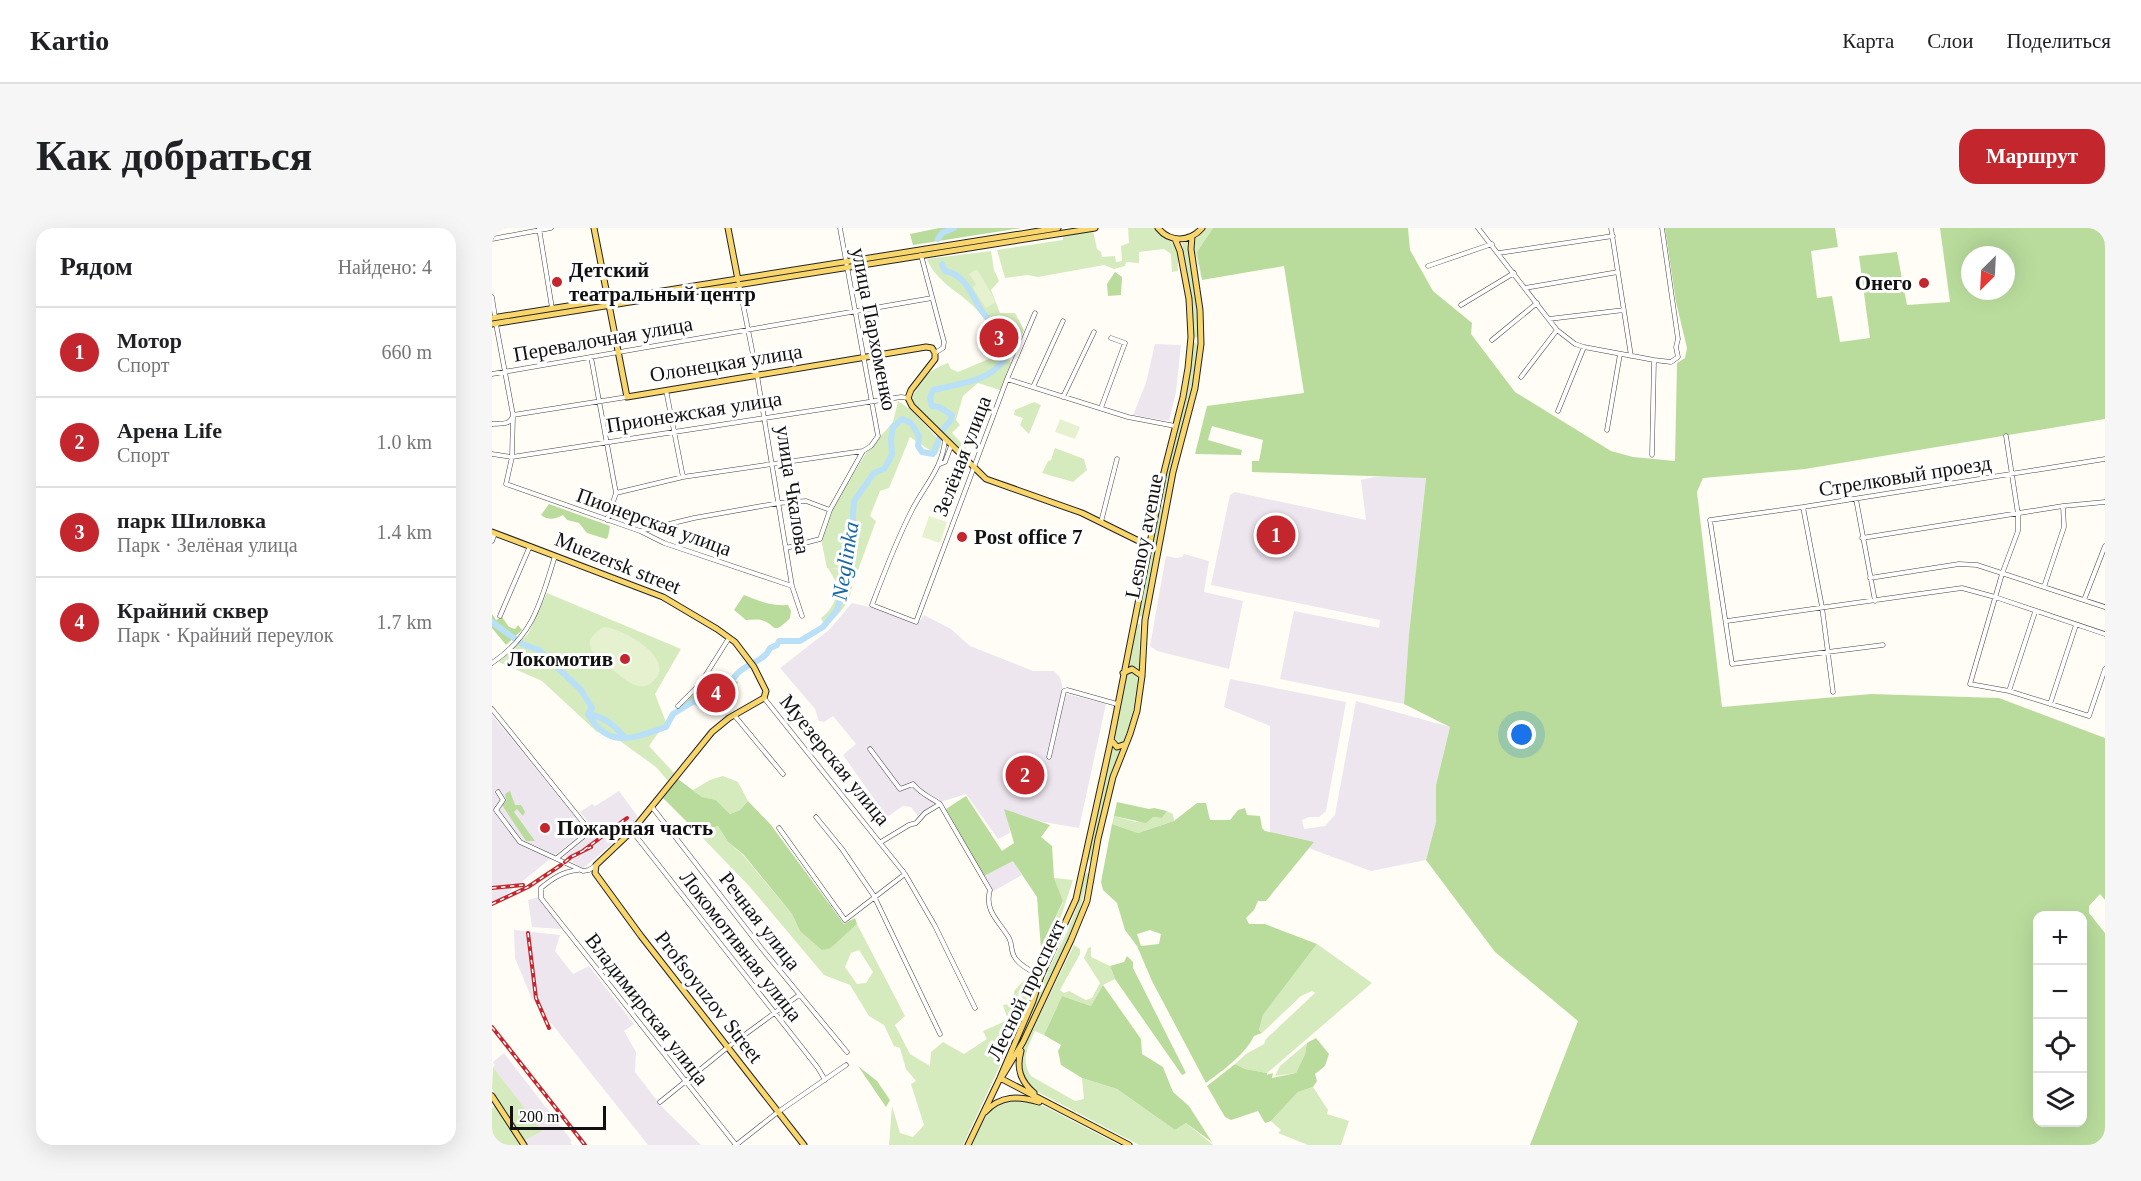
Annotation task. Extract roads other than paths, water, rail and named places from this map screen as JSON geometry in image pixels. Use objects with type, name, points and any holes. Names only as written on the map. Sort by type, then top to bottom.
[{"type":"main road","points":[[594,228],[627,396]]},
{"type":"main road","name":"улица Чкалова","points":[[728,228],[738,281]]},
{"type":"main road","points":[[846,265],[1058,228]]},
{"type":"main road","points":[[494,321],[738,281],[1095,228]]},
{"type":"main road","points":[[1158,228],[1167,237],[1175,239],[1192,237],[1202,228]]},
{"type":"main road","name":"Lesnoy avenue","points":[[1126,744],[1137,711],[1142,676],[1144,620],[1177,455],[1195,388],[1201,344],[1200,310],[1191,249],[1192,237]]},
{"type":"main road","name":"Lesnoy avenue","points":[[1111,740],[1149,546],[1185,385],[1191,340],[1186,280],[1175,239]]},
{"type":"main road","points":[[724,280],[734,264]]},
{"type":"main road","points":[[494,321],[552,308],[607,302],[724,280],[738,281]]},
{"type":"main road","points":[[1191,340],[1201,336]]},
{"type":"main road","points":[[1191,340],[1201,344]]},
{"type":"main road","name":"Олонецкая улица","points":[[627,396],[926,347],[932,348],[935,356]]},
{"type":"main road","points":[[935,356],[911,390],[908,398],[912,406],[973,468],[992,481],[1057,503],[1149,546]]},
{"type":"main road","points":[[1158,503],[1164,501],[1167,504]]},
{"type":"main road","name":"Muezersk street","points":[[494,532],[663,597],[730,637],[750,661]]},
{"type":"main road","points":[[1134,619],[1144,620]]},
{"type":"main road","name":"Муезерская улица","points":[[750,661],[766,691],[764,698]]},
{"type":"main road","points":[[1123,673],[1132,669],[1142,676]]},
{"type":"main road","points":[[596,866],[632,831],[712,732],[764,698]]},
{"type":"main road","points":[[1111,740],[1117,747],[1126,744]]},
{"type":"main road","name":"Лесной проспект","points":[[1000,1078],[1033,1001],[1041,976],[1076,899],[1111,740]]},
{"type":"main road","name":"Лесной проспект","points":[[1000,1078],[1008,1069],[1023,1042],[1087,901],[1113,777],[1126,744]]},
{"type":"main road","points":[[1084,860],[1094,862]]},
{"type":"main road","name":"Profsoyuzov Street","points":[[596,866],[595,873],[598,880],[804,1145]]},
{"type":"main road","points":[[1082,870],[1093,872]]},
{"type":"main road","points":[[1023,1042],[1018,1059],[1021,1079],[1027,1087],[1050,1104]]},
{"type":"main road","points":[[968,1145],[1000,1078],[1129,1145]]},
{"type":"main road","points":[[492,1096],[524,1145]]},
{"type":"main road","points":[[981,1116],[991,1106],[1012,1097],[1022,1097],[1050,1104]]},
{"type":"street","points":[[492,239],[551,228]]},
{"type":"street","name":"улица Пархоменко","points":[[840,228],[878,436],[871,446],[862,451]]},
{"type":"street","points":[[1478,228],[1557,330],[1575,344],[1671,362],[1678,357],[1676,347],[1678,339],[1662,228]]},
{"type":"street","points":[[1611,228],[1631,356]]},
{"type":"street","points":[[539,229],[552,308]]},
{"type":"street","points":[[1499,253],[1613,236]]},
{"type":"street","points":[[1428,266],[1492,244]]},
{"type":"street","points":[[921,255],[944,342],[943,348],[935,356]]},
{"type":"street","points":[[1525,288],[1618,272]]},
{"type":"street","points":[[1461,305],[1514,273]]},
{"type":"street","name":"улица Чкалова","points":[[738,281],[757,375],[792,586],[802,616]]},
{"type":"street","points":[[492,297],[494,321],[513,416],[512,457]]},
{"type":"street","name":"Перевалочная улица","points":[[492,374],[932,298]]},
{"type":"street","points":[[1492,340],[1537,303]]},
{"type":"street","points":[[1549,319],[1624,310]]},
{"type":"street","name":"Зелёная улица","points":[[939,464],[934,476],[912,509],[872,605],[916,622],[1007,379],[1035,313]]},
{"type":"street","points":[[1033,387],[1063,321]]},
{"type":"street","points":[[1521,377],[1557,330]]},
{"type":"street","points":[[1063,396],[1094,332]]},
{"type":"street","points":[[1101,408],[1125,343],[1111,338]]},
{"type":"street","points":[[1558,411],[1584,347]]},
{"type":"street","points":[[1607,430],[1620,354]]},
{"type":"street","points":[[591,357],[616,493],[607,520]]},
{"type":"street","points":[[1652,455],[1654,360]]},
{"type":"street","points":[[1007,379],[1128,417],[1175,426]]},
{"type":"street","points":[[666,390],[683,477]]},
{"type":"street","name":"Олонецкая улица","points":[[492,424],[507,423],[512,420],[513,416],[627,396]]},
{"type":"street","name":"Прионежская улица","points":[[492,454],[512,457],[764,417],[908,398]]},
{"type":"street","points":[[2006,436],[2018,514],[2018,531],[2002,574],[1970,684],[2009,691],[2089,716],[2105,669]]},
{"type":"street","points":[[939,464],[944,450],[944,439]]},
{"type":"street","points":[[501,455],[513,445]]},
{"type":"street","points":[[944,450],[951,446]]},
{"type":"street","points":[[939,464],[945,462],[951,446]]},
{"type":"street","points":[[616,493],[683,477],[862,451]]},
{"type":"street","points":[[786,548],[819,540],[830,510],[862,451]]},
{"type":"street","name":"Пионерская улица","points":[[512,457],[506,484],[640,531],[664,543],[792,586]]},
{"type":"street","points":[[1101,522],[1117,459]]},
{"type":"street","name":"Стрелковый проезд","points":[[1727,621],[1710,520],[2105,459]]},
{"type":"street","points":[[1856,499],[1875,602]]},
{"type":"street","points":[[640,531],[694,518],[779,503],[806,501],[830,510]]},
{"type":"street","points":[[1862,538],[2105,501]]},
{"type":"street","points":[[2044,587],[2064,527],[2063,506]]},
{"type":"street","points":[[1803,507],[1822,607],[1833,692]]},
{"type":"street","points":[[492,541],[494,532]]},
{"type":"street","points":[[500,616],[530,546]]},
{"type":"street","points":[[2084,600],[2105,546]]},
{"type":"street","points":[[492,663],[521,637],[534,617],[556,555]]},
{"type":"street","points":[[1870,578],[1959,564],[1977,565],[2105,607]]},
{"type":"street","points":[[1883,645],[1732,664],[1727,621],[1962,588],[2105,634]]},
{"type":"street","points":[[2009,691],[2035,611]]},
{"type":"street","points":[[2050,704],[2076,625]]},
{"type":"street","points":[[678,706],[700,684],[730,637]]},
{"type":"street","points":[[1049,757],[1064,691],[1117,704]]},
{"type":"street","name":"Муезерская улица","points":[[764,698],[905,874],[935,926],[975,1008]]},
{"type":"street","points":[[492,709],[590,831],[557,858]]},
{"type":"street","points":[[734,716],[783,774]]},
{"type":"street","points":[[870,749],[900,789],[913,784],[920,793],[940,804],[990,890],[987,900],[992,914],[1010,940],[1014,957],[1041,976]]},
{"type":"street","points":[[498,792],[503,800],[496,810],[520,842],[578,870],[590,870],[596,866]]},
{"type":"street","points":[[881,843],[916,823],[940,804]]},
{"type":"street","name":"Речная улица","points":[[652,807],[847,1052]]},
{"type":"street","points":[[816,817],[842,849],[874,896],[940,1034]]},
{"type":"street","points":[[779,828],[845,920],[905,874]]},
{"type":"street","name":"Локомотивная улица","points":[[632,831],[818,1068],[825,1080]]},
{"type":"street","name":"Владимирская улица","points":[[578,870],[564,872],[552,878],[541,888],[541,898],[736,1145]]},
{"type":"street","points":[[660,1102],[799,994]]},
{"type":"street","points":[[736,1145],[778,1112],[846,1065]]},
{"type":"waterway","name":"Neglinka","points":[[938,239],[942,233],[954,228]]},
{"type":"waterway","name":"Neglinka","points":[[492,622],[522,644],[539,650],[581,690],[592,708],[588,714],[596,725],[604,733],[622,738],[643,735],[666,727],[673,714],[694,701],[703,706],[713,700],[741,670],[764,656],[779,641],[800,641],[823,627],[837,610],[842,593],[843,548],[852,532],[854,501],[874,473],[884,469],[892,455],[893,427],[902,419],[911,423],[919,436],[918,446],[922,452],[933,454],[943,429],[951,420],[952,415],[939,407],[932,406],[930,398],[933,390],[969,382],[989,374],[998,367],[1013,345],[984,314],[964,282],[953,273],[945,271],[942,264]]},
{"type":"waterway","points":[[588,714],[609,722],[625,738]]},
{"type":"railway","points":[[584,850],[627,818]]},
{"type":"railway","points":[[565,862],[591,847]]},
{"type":"railway","points":[[492,904],[528,887],[561,865]]},
{"type":"railway","points":[[492,888],[523,885]]},
{"type":"railway","points":[[528,933],[536,998],[549,1028]]},
{"type":"railway","points":[[492,1027],[585,1145]]},
{"type":"place","name":"Детский театральный центр","points":[[557,282]]},
{"type":"place","name":"Онего","points":[[1924,283]]},
{"type":"place","name":"парк Шиловка","points":[[999,338]]},
{"type":"place","name":"Мотор","points":[[1276,535]]},
{"type":"place","name":"Post office 7","points":[[962,537]]},
{"type":"place","name":"Локомотив","points":[[625,659]]},
{"type":"place","name":"Крайний сквер","points":[[716,693]]},
{"type":"place","name":"Арена Life","points":[[1025,775]]},
{"type":"place","name":"Пожарная часть","points":[[545,828]]}]
